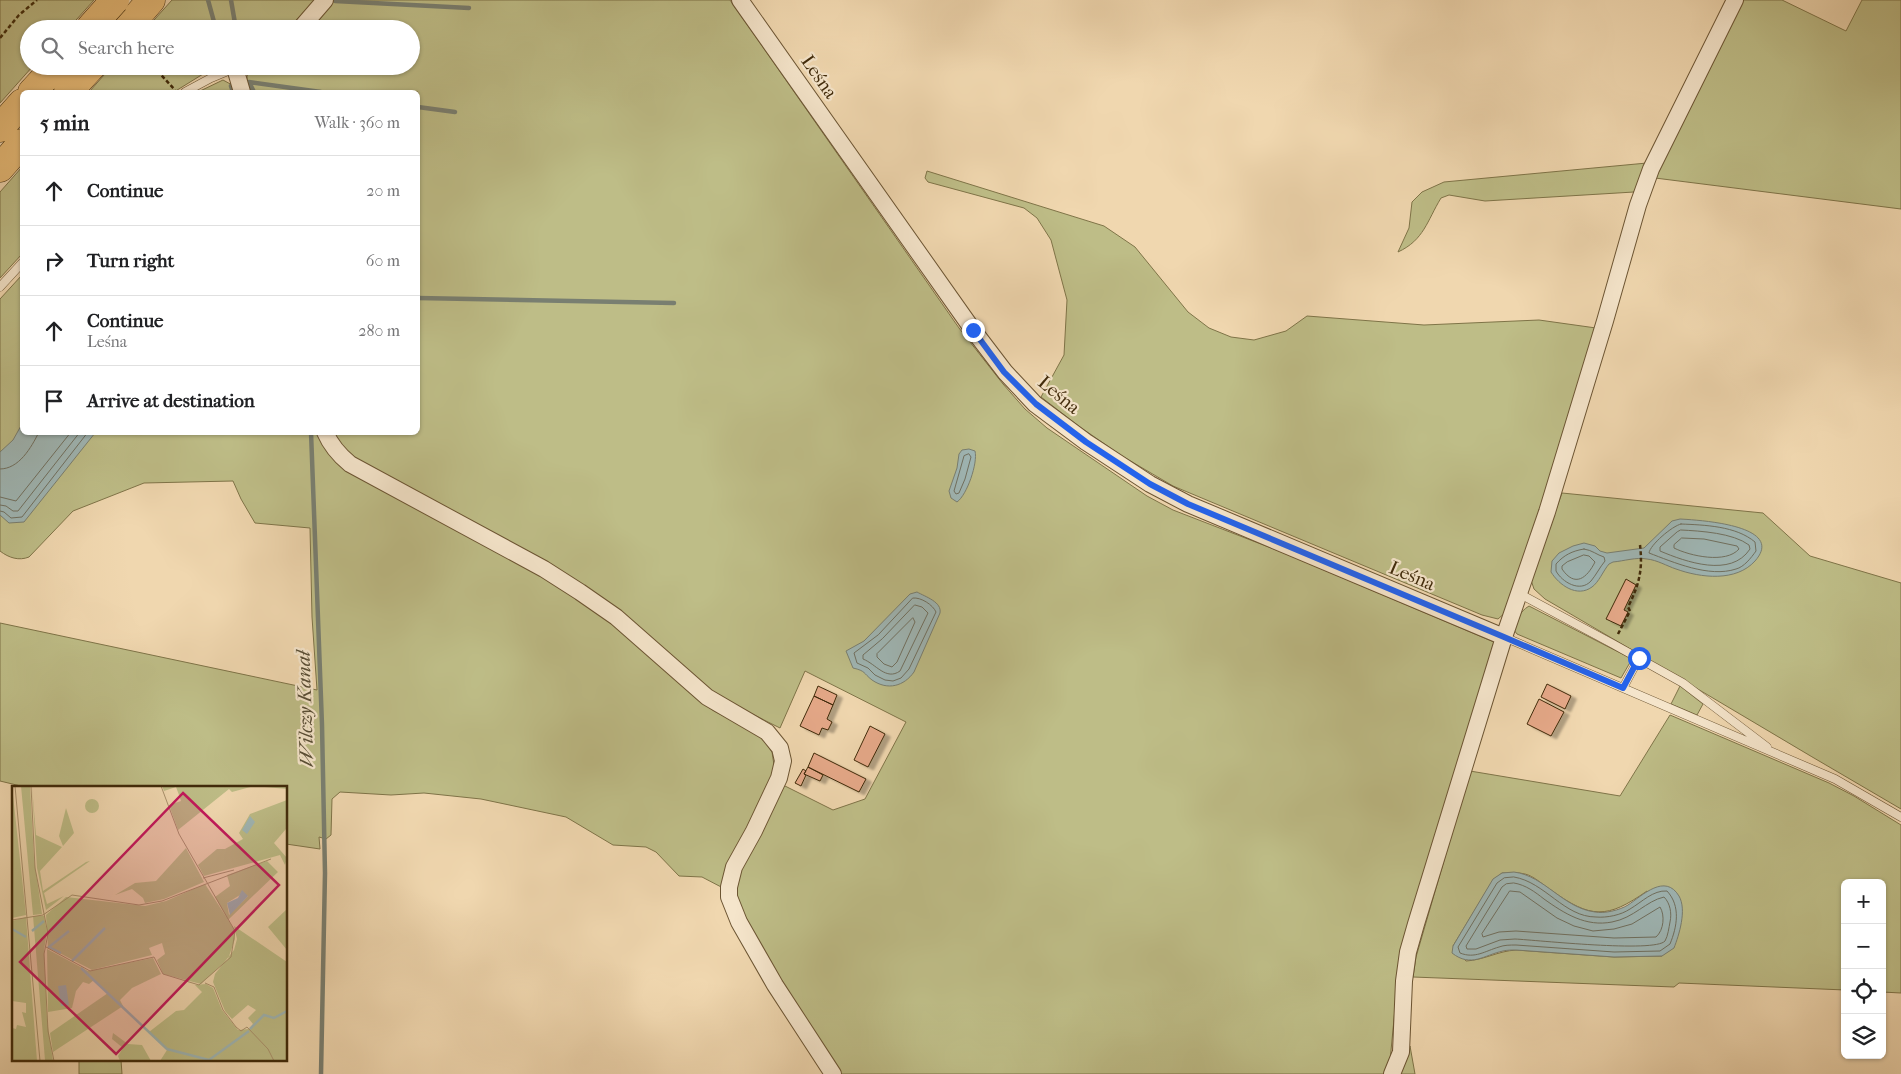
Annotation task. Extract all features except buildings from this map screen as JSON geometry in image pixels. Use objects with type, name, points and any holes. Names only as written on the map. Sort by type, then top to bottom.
[{"type":"highway","points":[[98,20],[115,0]]},
{"type":"highway","points":[[134,20],[151,0]]},
{"type":"highway","points":[[34,90],[48,75]]},
{"type":"highway","points":[[70,90],[84,75]]},
{"type":"highway","points":[[0,128],[20,105]]},
{"type":"highway","points":[[0,168],[20,145]]},
{"type":"street","points":[[308,20],[325,0]]},
{"type":"street","name":"Leśna","points":[[740,0],[973,330],[1004,372],[1036,404],[1086,442],[1150,484],[1188,504],[1504,637]]},
{"type":"street","points":[[1392,1074],[1401,1052],[1404,981],[1408,952],[1504,637],[1520,594],[1605,321],[1638,205],[1651,169],[1735,0]]},
{"type":"street","points":[[238,75],[242,90]]},
{"type":"street","points":[[326,435],[339,455],[350,464],[544,569],[580,592],[616,617],[706,697],[768,732],[780,748],[783,761],[781,770],[754,831],[734,867],[728,887],[729,897],[740,922],[775,985],[833,1074]]},
{"type":"lane","points":[[189,90],[218,75]]},
{"type":"lane","points":[[0,287],[20,265]]},
{"type":"lane","points":[[1520,594],[1683,683],[1774,752]]},
{"type":"lane","points":[[1504,637],[1835,779],[1901,818]]},
{"type":"lane","points":[[1623,688],[1639,658]]},
{"type":"path","points":[[0,38],[19,15],[36,0]]},
{"type":"path","points":[[161,75],[176,90]]},
{"type":"path","points":[[1613,644],[1630,611],[1628,607],[1638,587],[1642,561],[1640,545]]},
{"type":"shaded area","points":[[0,0],[94,0],[76,20],[20,20],[20,75],[25,75],[0,103]]},
{"type":"shaded area","points":[[172,0],[315,0],[296,20],[154,20]]},
{"type":"shaded area","points":[[331,0],[730,0],[959,328],[1025,409],[1047,428],[1147,496],[1173,510],[1284,553],[1494,642],[1399,967],[1390,1061],[1386,1074],[839,1074],[783,987],[736,899],[737,878],[783,785],[833,810],[865,799],[906,722],[805,671],[780,728],[706,691],[637,628],[354,460],[342,448],[333,435],[420,435],[420,90],[249,90],[247,75],[420,75],[420,20],[315,20]]},
{"type":"shaded area","points":[[1740,0],[1782,0],[1846,31],[1862,0],[1901,0],[1901,209],[1655,178]]},
{"type":"shaded area","points":[[104,75],[201,75],[177,90],[91,90]]},
{"type":"shaded area","points":[[223,80],[234,86],[236,90],[202,90]]},
{"type":"shaded area","points":[[1647,163],[1634,192],[1485,201],[1449,195],[1441,198],[1424,229],[1414,242],[1398,252],[1409,228],[1412,202],[1422,192],[1444,182]]},
{"type":"shaded area","points":[[20,169],[20,256],[0,278],[0,192]]},
{"type":"shaded area","points":[[927,171],[1104,226],[1135,247],[1188,312],[1209,328],[1231,337],[1254,340],[1286,331],[1307,316],[1424,325],[1539,320],[1596,328],[1528,552],[1506,612],[1498,619],[1482,615],[1173,486],[1122,456],[1080,427],[1041,397],[1064,355],[1067,300],[1051,240],[1037,218],[1024,208],[928,182],[925,178]]},
{"type":"shaded area","points":[[20,277],[20,435],[320,435],[322,440],[548,578],[606,617],[697,699],[714,711],[754,731],[764,740],[772,752],[774,765],[770,786],[725,889],[702,877],[679,876],[656,852],[646,847],[613,845],[566,817],[481,799],[424,793],[391,795],[340,792],[332,799],[331,835],[326,839],[319,837],[320,849],[288,844],[288,786],[21,786],[0,781],[0,623],[317,690],[312,617],[310,528],[255,523],[233,481],[144,483],[73,511],[29,557],[22,559],[14,558],[0,551],[0,299]]},
{"type":"shaded area","points":[[1562,493],[1763,513],[1810,556],[1901,583],[1901,809],[1545,599],[1534,589],[1531,580]]},
{"type":"shaded area","points":[[1529,606],[1632,659],[1621,678],[1517,634],[1514,630],[1517,620]]},
{"type":"shaded area","points":[[1680,686],[1703,704],[1697,715],[1671,704]]},
{"type":"shaded area","points":[[1670,715],[1829,783],[1901,825],[1901,993],[1886,992],[1886,879],[1841,879],[1841,990],[1679,983],[1674,987],[1413,977],[1416,957],[1470,771],[1620,796]],"holes":[[[1502,873],[1528,875],[1577,906],[1599,912],[1621,907],[1647,891],[1662,956],[1614,957],[1516,950],[1466,961],[1453,946],[1493,880]]]},
{"type":"shaded area","points":[[1410,1046],[1415,1074],[1398,1074]]},
{"type":"shaded area","points":[[79,1062],[121,1062],[122,1074],[79,1074]]},
{"type":"water","points":[[20,428],[20,435],[93,435],[24,522],[9,523],[0,515],[0,452],[13,440]]},
{"type":"water","points":[[969,449],[975,451],[975,463],[968,486],[957,502],[951,498],[949,491],[957,468],[959,454],[962,450]]},
{"type":"water","points":[[1680,519],[1720,523],[1750,532],[1759,539],[1762,549],[1755,561],[1747,568],[1728,575],[1707,576],[1686,572],[1651,560],[1634,559],[1609,564],[1592,587],[1586,590],[1575,591],[1564,585],[1551,572],[1552,561],[1559,553],[1573,546],[1584,543],[1595,546],[1600,551],[1607,553],[1644,548],[1672,521]]},
{"type":"water","points":[[917,592],[936,603],[939,606],[940,613],[910,677],[901,684],[890,686],[878,683],[862,671],[853,668],[846,651],[864,641],[910,594]]},
{"type":"water","points":[[1514,872],[1535,879],[1573,905],[1599,912],[1621,908],[1654,888],[1667,886],[1673,889],[1679,896],[1682,908],[1680,930],[1674,948],[1662,956],[1614,957],[1513,950],[1503,951],[1478,959],[1465,960],[1452,953],[1453,946],[1493,879],[1502,873]]},
{"type":"waterway","name":"Wilczy Kanał","points":[[208,0],[214,20]]},
{"type":"waterway","points":[[231,0],[234,20]]},
{"type":"waterway","points":[[335,1],[469,8]]},
{"type":"waterway","points":[[249,82],[307,90]]},
{"type":"waterway","points":[[249,82],[253,90]]},
{"type":"waterway","name":"Wilczy Kanał","points":[[231,86],[232,90]]},
{"type":"waterway","points":[[420,107],[455,112]]},
{"type":"waterway","points":[[420,298],[674,303]]},
{"type":"waterway","name":"Wilczy Kanał","points":[[311,435],[322,725],[325,873],[321,1074]]},
{"type":"route","points":[[973,330],[1004,372],[1036,404],[1086,442],[1150,484],[1188,504],[1623,688],[1639,658]]}]
